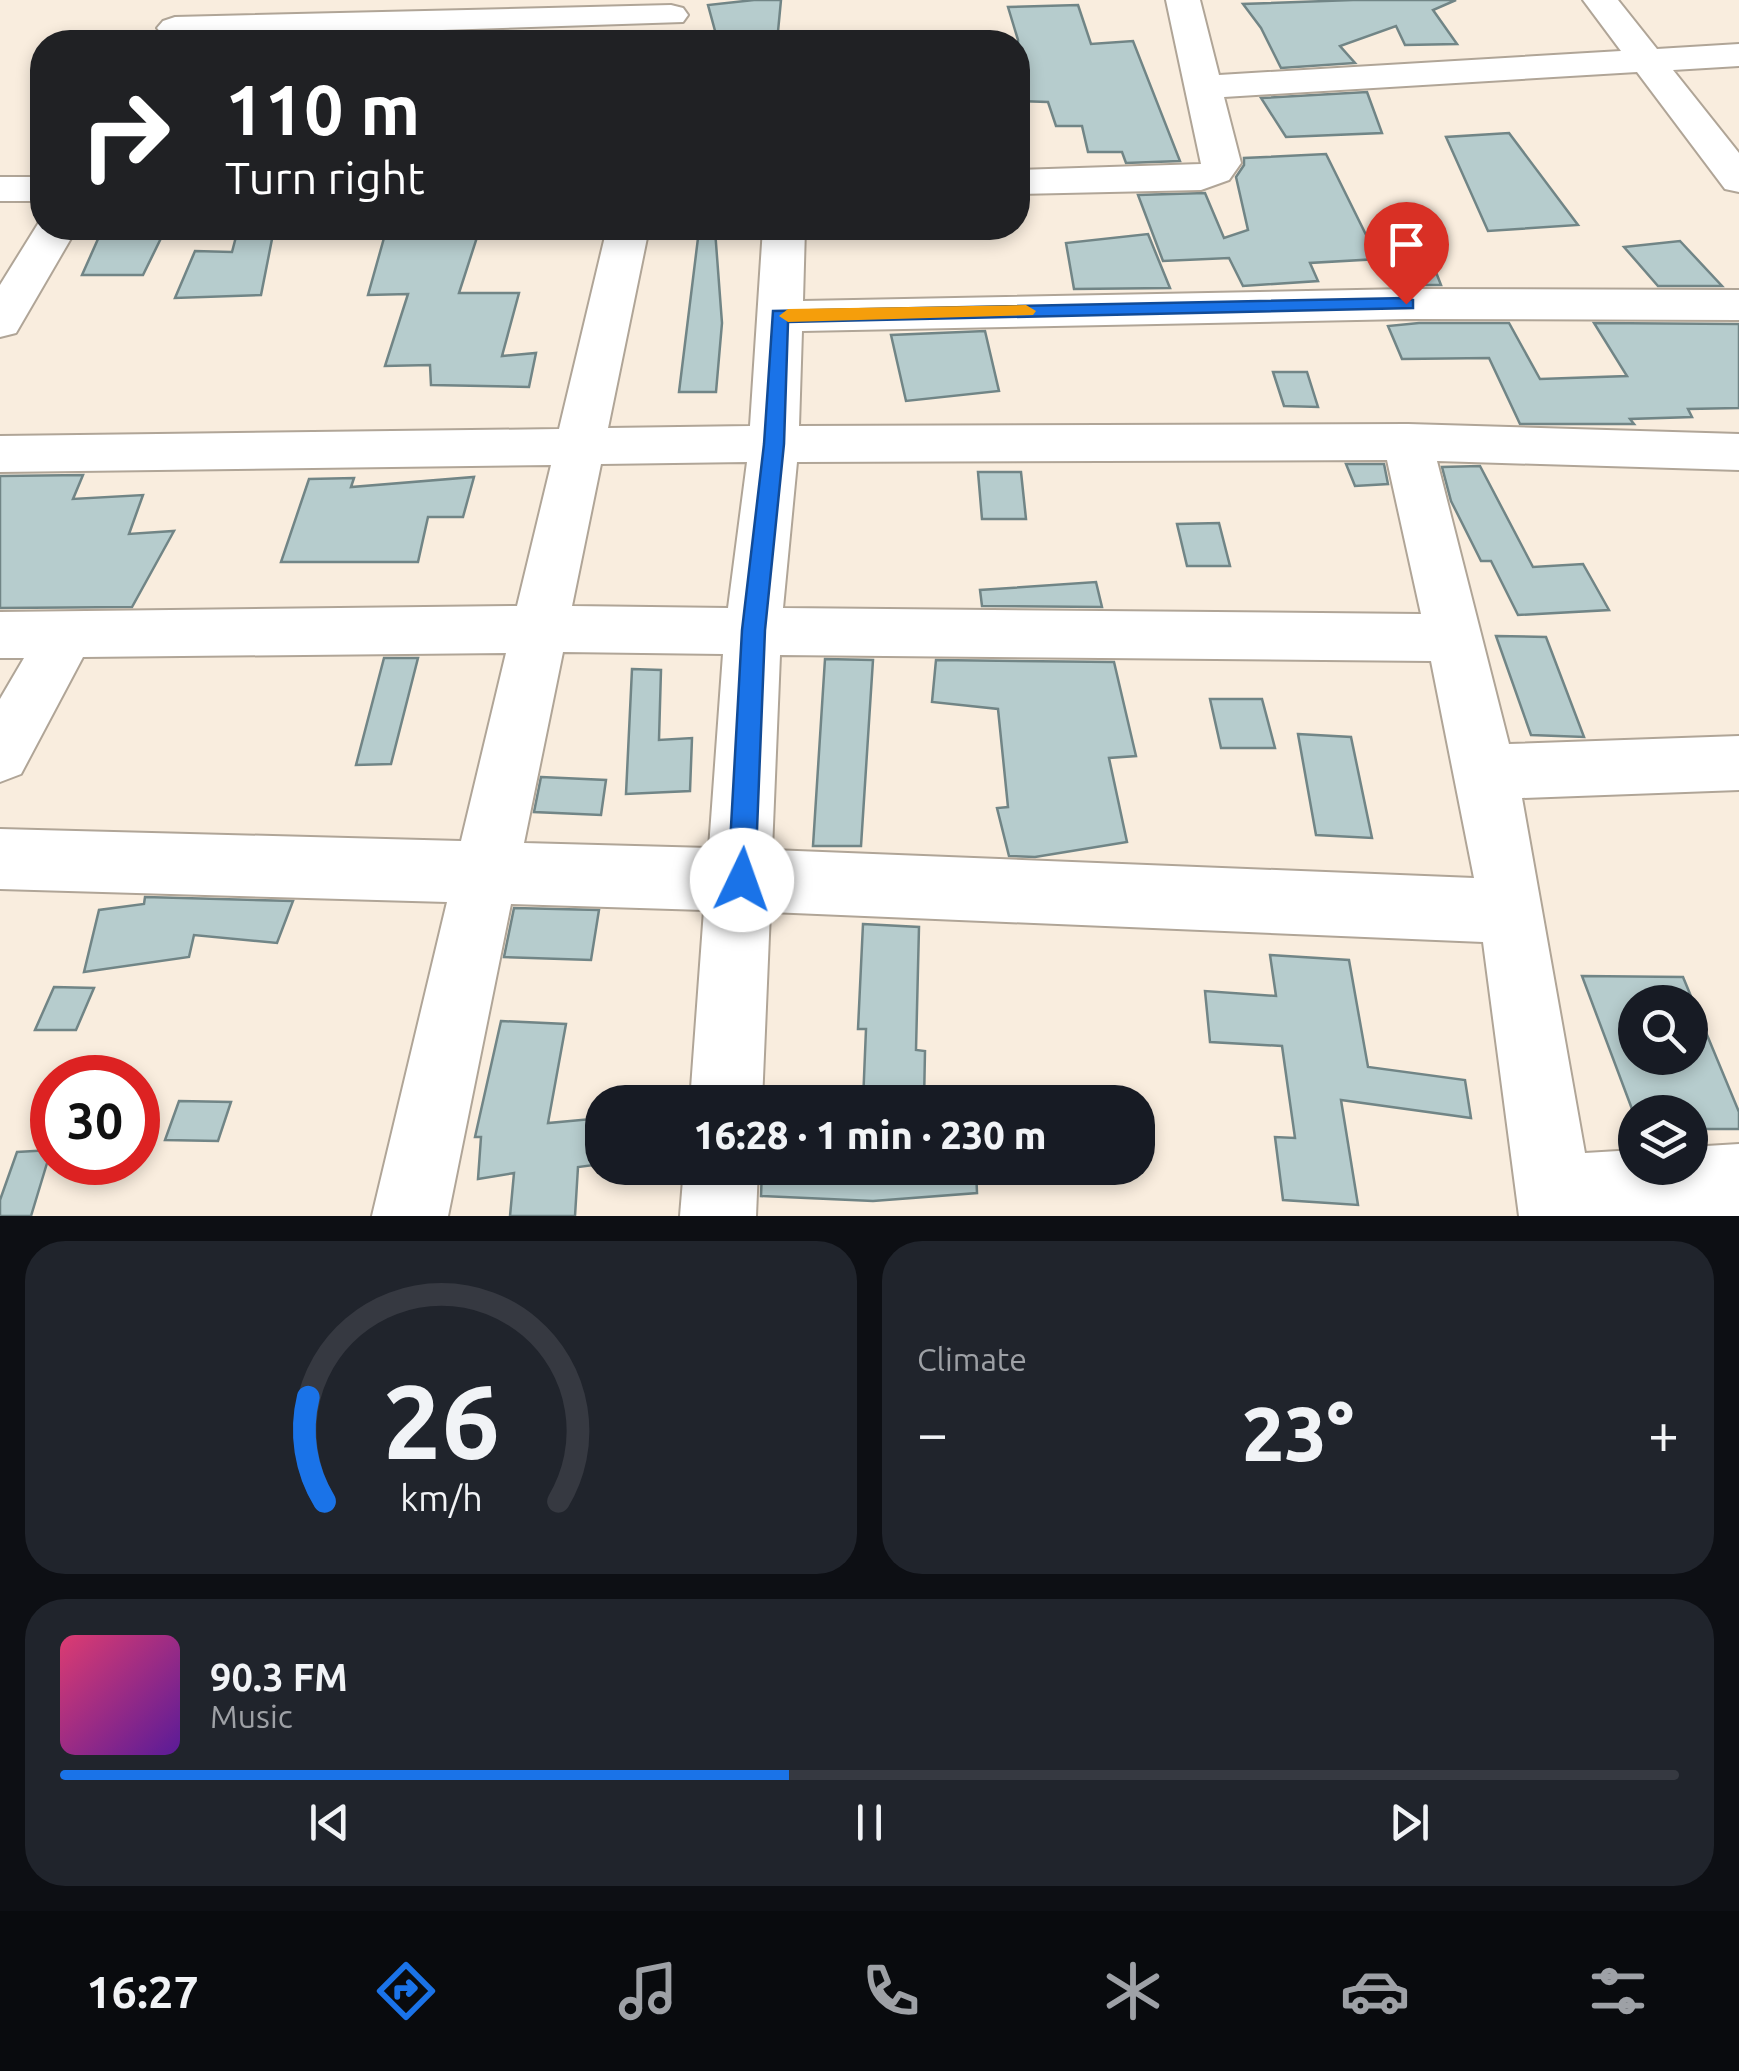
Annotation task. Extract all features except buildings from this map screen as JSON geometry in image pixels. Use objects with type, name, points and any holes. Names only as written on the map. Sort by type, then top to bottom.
[{"type":"street","points":[[1030,182],[1201,178],[1215,172],[1221,162],[1207,87],[1184,0]]},
{"type":"street","points":[[1600,0],[1739,180]]},
{"type":"street","points":[[178,23],[671,19]]},
{"type":"street","points":[[1207,87],[1739,55]]},
{"type":"street","points":[[0,189],[30,189]]},
{"type":"street","points":[[0,322],[49,240]]},
{"type":"street","points":[[410,1216],[625,240]]},
{"type":"street","points":[[727,1085],[742,880],[753,630],[774,444],[783,240]]},
{"type":"street","points":[[779,316],[1406,304],[1739,305]]},
{"type":"street","points":[[0,454],[774,444],[1408,442],[1739,452]]},
{"type":"street","points":[[1408,442],[1486,772],[1512,911],[1557,1204],[1739,1182]]},
{"type":"street","points":[[0,634],[542,629],[1454,638]]},
{"type":"street","points":[[0,754],[67,634]]},
{"type":"street","points":[[1486,772],[1739,763]]},
{"type":"street","points":[[0,859],[742,880],[1512,911]]},
{"type":"street","points":[[718,1216],[721,1185]]},
{"type":"slow traffic","points":[[788,316],[1026,311]]},
{"type":"route","points":[[742,880],[753,630],[774,444],[779,316],[1406,304]]}]
